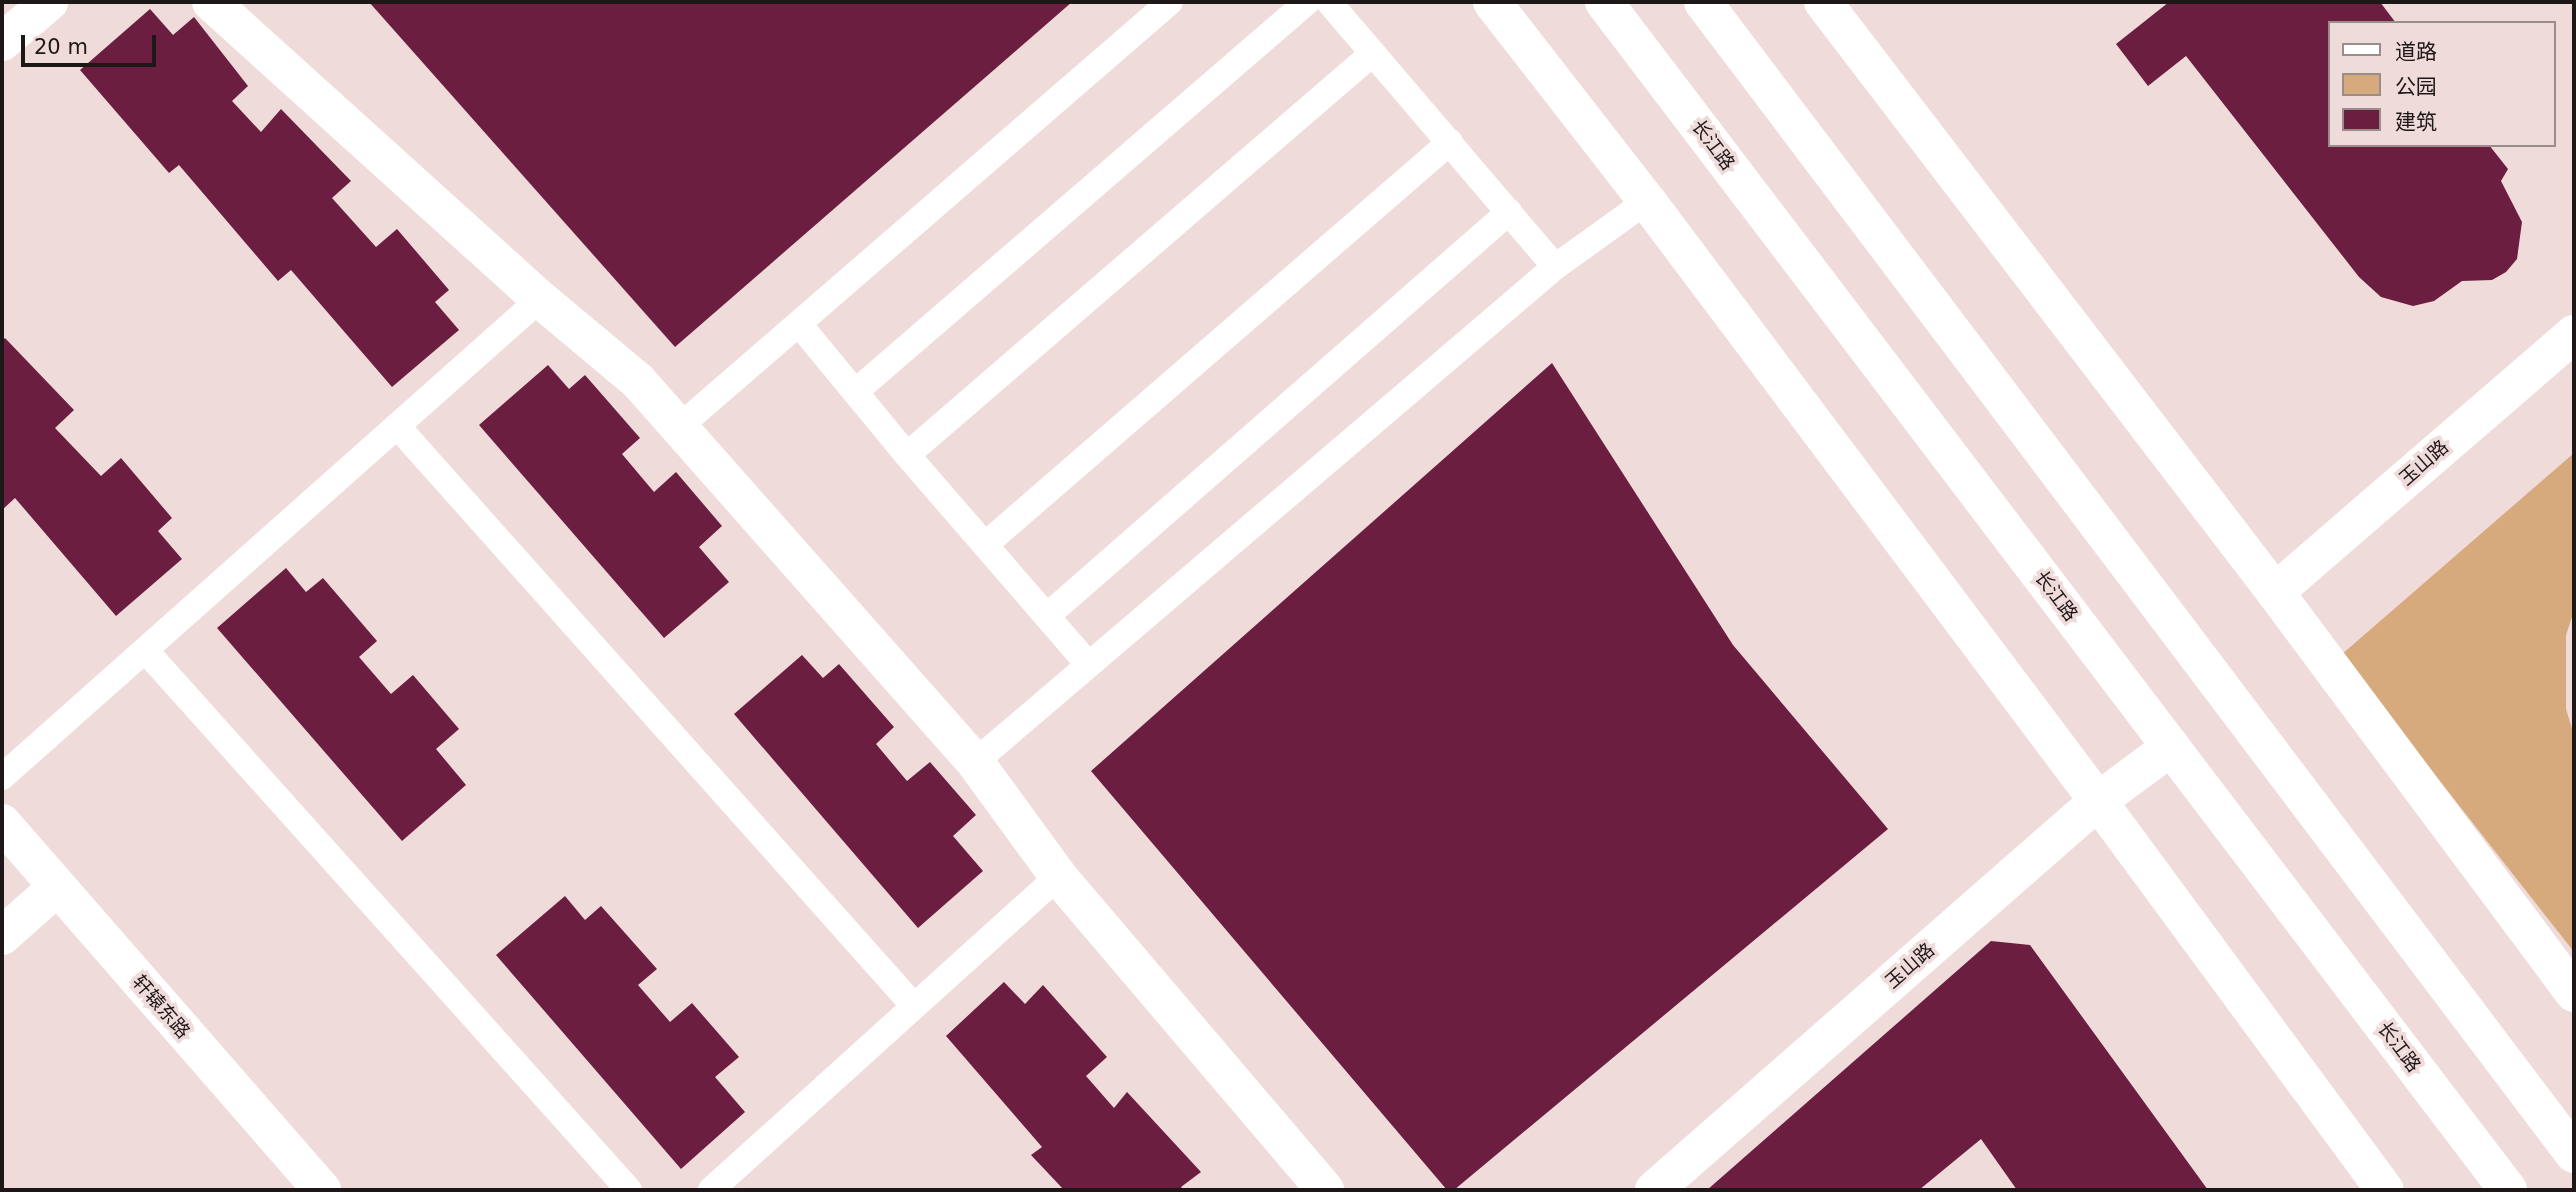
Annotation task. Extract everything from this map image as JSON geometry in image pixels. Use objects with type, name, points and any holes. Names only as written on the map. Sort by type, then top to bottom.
[{"type":"main road","points":[[2,42],[49,2]]},
{"type":"main road","points":[[211,2],[540,299],[638,382],[975,762],[1058,876],[1325,1190]]},
{"type":"main road","points":[[1492,2],[1647,201],[2098,801],[2385,1190]]},
{"type":"main road","name":"长江路","points":[[1604,2],[2508,1190]]},
{"type":"main road","points":[[1703,2],[2574,1154]]},
{"type":"main road","points":[[1823,2],[2274,592],[2574,993]]},
{"type":"main road","name":"玉山路","points":[[2274,592],[2574,334]]},
{"type":"main road","name":"玉山路","points":[[1654,1190],[2098,801],[2171,747]]},
{"type":"main road","name":"轩辕东路","points":[[2,824],[322,1190]]},
{"type":"main road","points":[[2,936],[57,887]]},
{"type":"lane","points":[[679,428],[1170,2]]},
{"type":"lane","points":[[855,392],[1307,2]]},
{"type":"lane","points":[[1329,2],[1555,267]]},
{"type":"lane","points":[[907,455],[1373,52]]},
{"type":"lane","points":[[986,544],[1450,142]]},
{"type":"lane","points":[[975,762],[1555,267],[1647,201]]},
{"type":"lane","points":[[1047,616],[1509,212]]},
{"type":"lane","points":[[2,777],[540,299]]},
{"type":"lane","points":[[799,324],[907,455],[1088,664]]},
{"type":"lane","points":[[397,426],[914,1006]]},
{"type":"lane","points":[[145,650],[629,1190]]},
{"type":"lane","points":[[711,1190],[1058,876]]},
{"type":"green space","points":[[2574,453],[2574,611],[2566,635],[2566,709],[2574,735],[2574,952],[2341,655]]},
{"type":"building","points":[[369,2],[1072,2],[675,347]]},
{"type":"building","points":[[2169,2],[2380,2],[2394,21],[2328,21],[2328,147],[2491,147],[2508,169],[2501,181],[2522,222],[2517,259],[2506,272],[2492,280],[2462,281],[2434,301],[2413,306],[2381,297],[2359,277],[2186,56],[2148,86],[2116,44]]},
{"type":"building","points":[[150,9],[173,35],[194,17],[248,86],[232,101],[261,132],[281,109],[351,181],[332,198],[376,247],[397,229],[449,290],[435,302],[459,330],[392,387],[291,270],[278,281],[179,165],[169,173],[80,70]]},
{"type":"building","points":[[5,338],[74,410],[55,428],[101,476],[121,458],[172,518],[158,531],[182,559],[116,616],[15,498],[2,510],[2,341]]},
{"type":"building","points":[[1552,363],[1733,645],[1888,829],[1454,1190],[1447,1190],[1091,771]]},
{"type":"building","points":[[548,365],[569,389],[585,375],[640,438],[622,454],[654,492],[676,472],[722,526],[699,547],[729,582],[664,638],[479,425]]},
{"type":"building","points":[[286,568],[306,592],[323,578],[377,641],[359,657],[391,694],[413,675],[459,729],[436,749],[466,785],[402,841],[217,628]]},
{"type":"building","points":[[802,655],[823,678],[839,664],[894,727],[876,744],[907,781],[930,762],[976,815],[953,836],[983,871],[918,928],[734,714]]},
{"type":"building","points":[[565,896],[585,920],[601,906],[657,969],[638,985],[670,1022],[692,1003],[739,1057],[715,1077],[745,1112],[681,1169],[496,955]]},
{"type":"building","points":[[1991,941],[2030,945],[2208,1190],[2017,1190],[1981,1139],[1919,1190],[1707,1190]]},
{"type":"building","points":[[1004,982],[1025,1004],[1043,985],[1107,1057],[1086,1076],[1114,1108],[1127,1092],[1201,1172],[1181,1187],[1184,1190],[1064,1190],[1031,1155],[1042,1147],[946,1036]]}]
